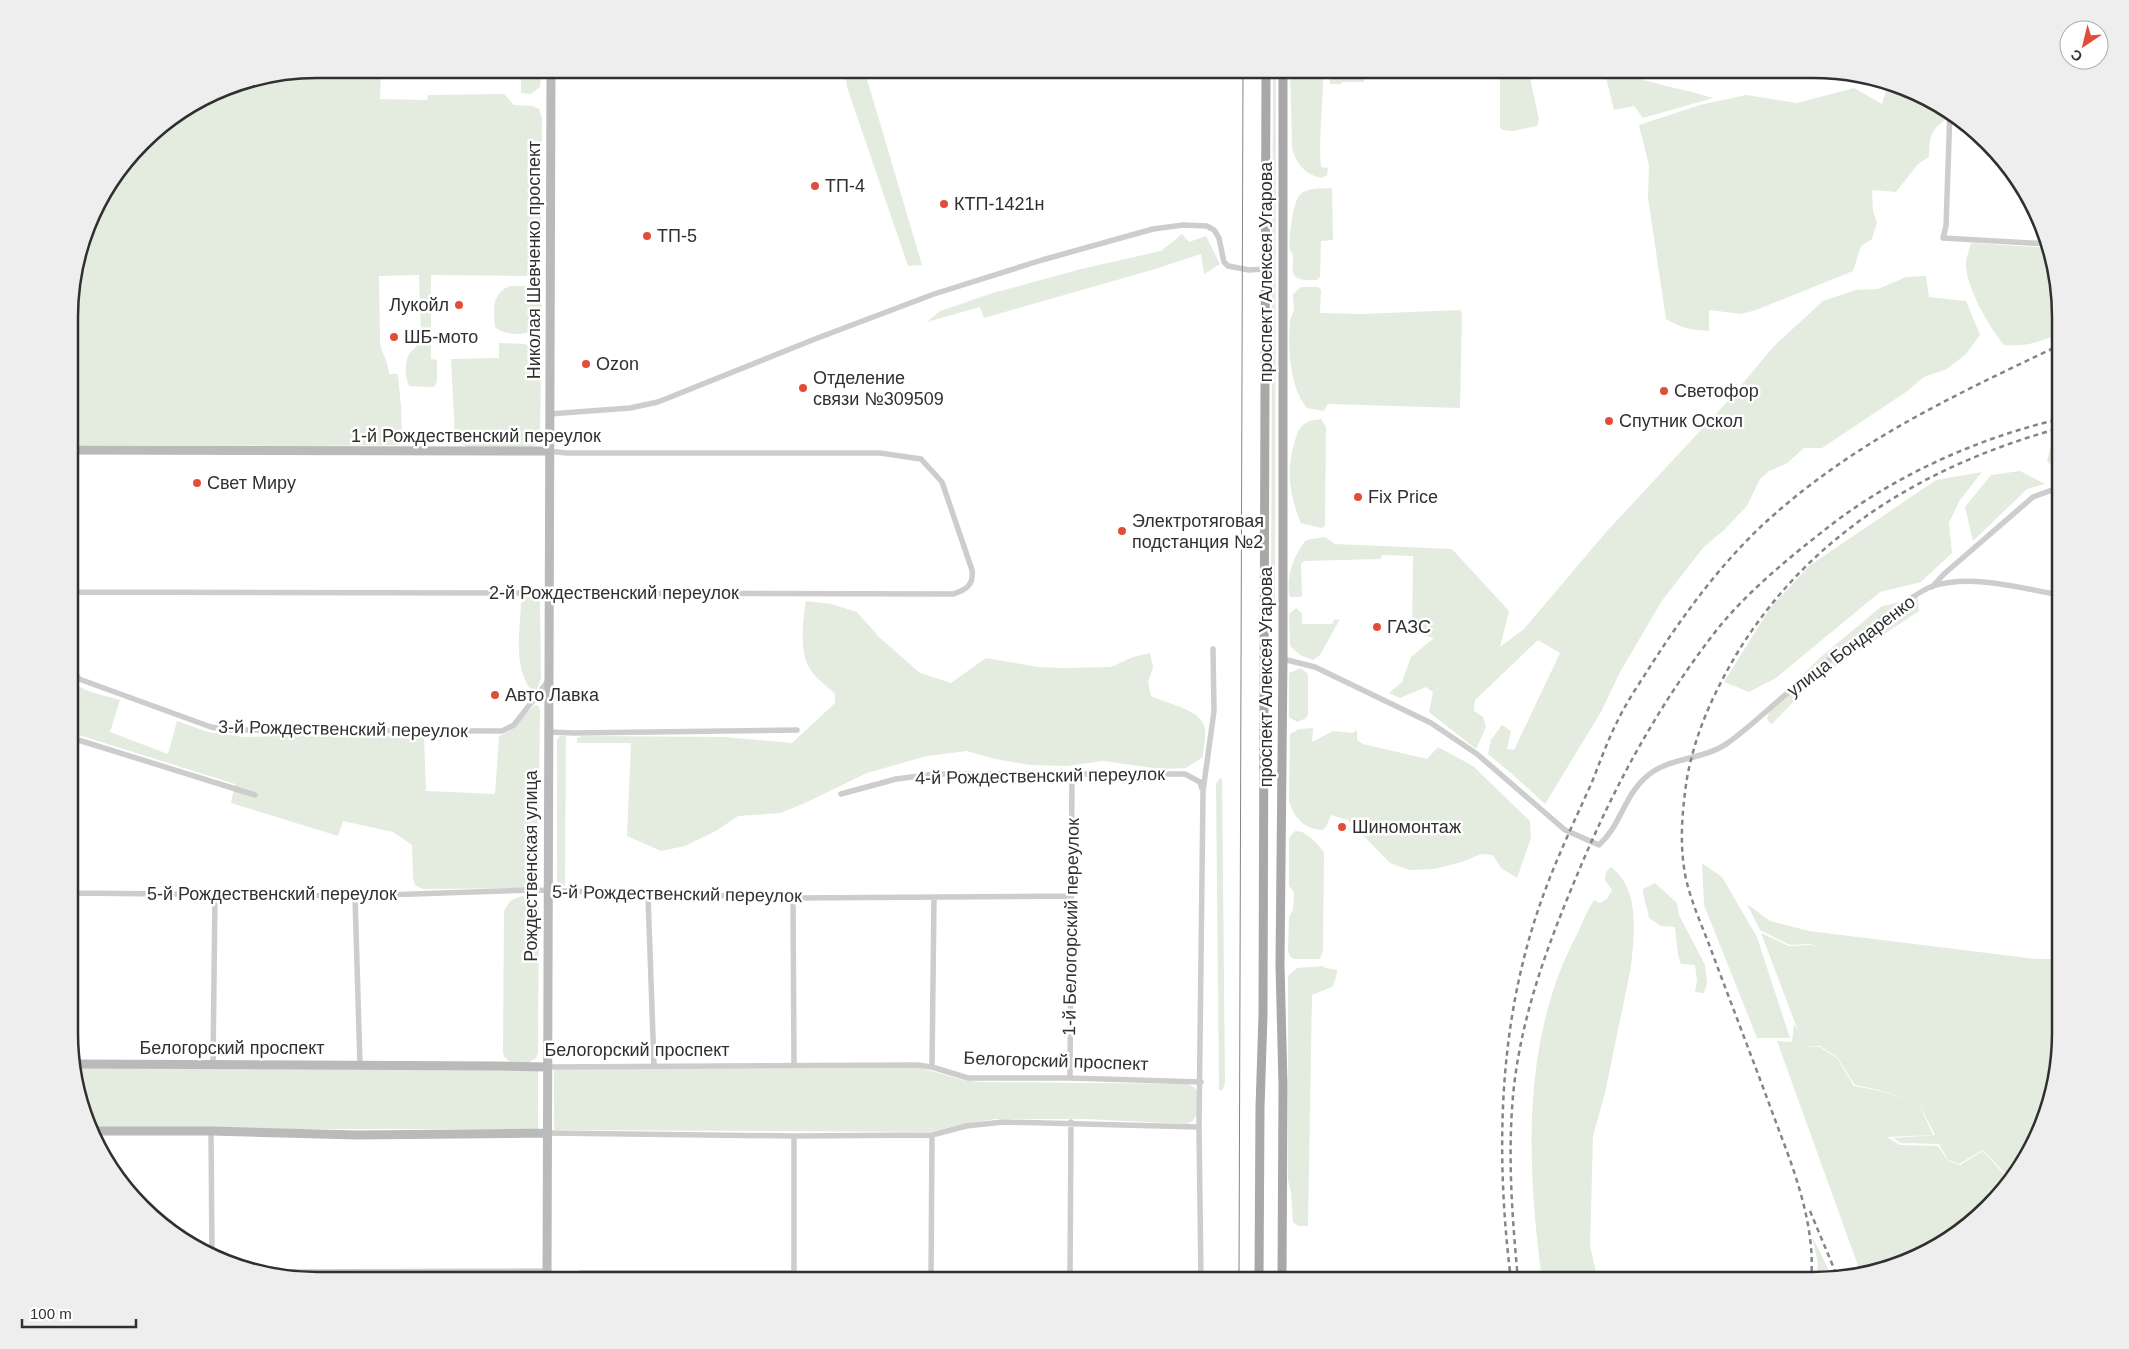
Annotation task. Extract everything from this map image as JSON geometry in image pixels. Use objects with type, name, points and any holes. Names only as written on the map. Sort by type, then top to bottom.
[{"type":"main road","name":"проспект Алексея Угарова","points":[[1259,1272],[1260,1108],[1263,1016],[1266,78]]},
{"type":"main road","name":"проспект Алексея Угарова","points":[[1282,78],[1283,659],[1280,1016],[1283,1085],[1282,1272]]},
{"type":"main road","points":[[1263,1016],[1280,1016]]},
{"type":"street","name":"Николая Шевченко проспект","points":[[549,451],[551,78]]},
{"type":"street","points":[[1950,121],[1946,226],[1943,238],[2040,244]]},
{"type":"street","points":[[549,414],[630,408],[658,402],[934,294],[1032,263],[1153,229],[1183,224],[1207,226],[1214,230],[1219,238],[1224,262],[1228,266],[1248,270],[1265,269]]},
{"type":"street","name":"1-й Рождественский переулок","points":[[78,450],[880,453]]},
{"type":"street","name":"Рождественская улица","points":[[547,1272],[549,451]]},
{"type":"street","name":"2-й Рождественский переулок","points":[[78,592],[953,594],[964,591],[972,581],[972,570],[942,482],[921,459],[880,453]]},
{"type":"street","points":[[1932,587],[1944,574],[2032,497],[2052,490]]},
{"type":"street","name":"улица Бондаренко","points":[[1283,659],[1315,667],[1431,723],[1477,754],[1565,830],[1599,845],[1613,829],[1633,790],[1647,776],[1667,765],[1702,756],[1728,743],[1890,613],[1932,587],[1963,582],[1996,584],[2052,594]]},
{"type":"street","points":[[1200,1272],[1199,1127],[1203,791],[1214,711],[1213,649]]},
{"type":"street","name":"3-й Рождественский переулок","points":[[78,677],[211,727],[227,730],[502,732],[514,725],[548,681]]},
{"type":"street","points":[[548,732],[797,730]]},
{"type":"street","points":[[78,740],[255,795]]},
{"type":"street","name":"4-й Рождественский переулок","points":[[841,794],[896,779],[936,774],[1185,774],[1200,782],[1203,791]]},
{"type":"street","name":"1-й Белогорский переулок","points":[[1070,1078],[1072,775]]},
{"type":"street","name":"5-й Рождественский переулок","points":[[78,893],[355,896],[548,891],[793,898],[1070,896]]},
{"type":"street","points":[[648,894],[654,1066]]},
{"type":"street","points":[[213,1064],[215,895]]},
{"type":"street","points":[[355,896],[360,1065]]},
{"type":"street","points":[[793,898],[794,1065]]},
{"type":"street","points":[[932,1067],[934,898]]},
{"type":"street","name":"Белогорский проспект","points":[[80,1064],[547,1068],[917,1065],[932,1067],[968,1078],[1070,1078],[1201,1082]]},
{"type":"street","points":[[99,1131],[211,1131],[357,1135],[547,1133],[794,1136],[932,1135],[966,1126],[1002,1122],[1071,1122],[1199,1127]]},
{"type":"street","points":[[1070,1272],[1071,1122]]},
{"type":"street","points":[[211,1131],[212,1247]]},
{"type":"street","points":[[931,1272],[932,1135]]},
{"type":"street","points":[[794,1136],[794,1272]]},
{"type":"shaded area","points":[[301,78],[381,78],[380,99],[427,100],[428,95],[504,94],[514,105],[532,106],[539,109],[542,118],[541,259],[539,267],[526,276],[431,275],[431,359],[437,360],[437,380],[435,386],[431,387],[409,386],[406,374],[408,356],[418,344],[421,336],[419,275],[379,276],[380,342],[389,374],[398,374],[402,440],[399,445],[78,445],[78,301],[82,270],[90,240],[109,197],[147,147],[171,127],[211,102],[240,90],[270,82]]},
{"type":"shaded area","points":[[521,78],[541,78],[540,87],[531,94],[521,93]]},
{"type":"shaded area","points":[[846,78],[867,78],[922,265],[908,266]]},
{"type":"shaded area","points":[[1273,78],[1276,78],[1275,602],[1271,600]]},
{"type":"shaded area","points":[[1290,78],[1323,78],[1320,155],[1321,167],[1328,168],[1327,175],[1321,178],[1310,174],[1302,168],[1292,148]]},
{"type":"shaded area","points":[[1330,78],[1364,78],[1364,82],[1330,84]]},
{"type":"shaded area","points":[[1500,78],[1530,78],[1539,119],[1537,126],[1513,131],[1502,130],[1500,127]]},
{"type":"shaded area","points":[[1606,78],[1637,78],[1713,98],[1643,118],[1634,106],[1614,110]]},
{"type":"shaded area","points":[[1854,88],[1882,104],[1886,89],[1932,109],[1945,118],[1945,120],[1936,128],[1931,136],[1929,157],[1918,164],[1896,192],[1872,190],[1873,211],[1877,222],[1872,239],[1861,246],[1853,271],[1756,310],[1741,314],[1709,310],[1709,331],[1686,328],[1666,319],[1648,198],[1649,166],[1639,125],[1700,105],[1746,95],[1797,103]]},
{"type":"shaded area","points":[[1332,188],[1333,240],[1321,241],[1320,277],[1317,280],[1299,279],[1293,271],[1293,256],[1290,250],[1292,223],[1297,200],[1306,191]]},
{"type":"shaded area","points":[[1182,234],[1189,242],[1206,236],[1220,264],[1204,274],[1201,254],[984,318],[980,307],[927,322],[940,311],[993,293],[1081,269],[1161,251]]},
{"type":"shaded area","points":[[1971,243],[2041,247],[2047,270],[2051,301],[2052,336],[2033,343],[2004,345],[1979,306],[1969,283],[1966,262]]},
{"type":"shaded area","points":[[1926,276],[1929,297],[1966,301],[1980,335],[1966,354],[1947,369],[1924,377],[1906,392],[1822,448],[1804,448],[1786,464],[1769,471],[1760,479],[1747,506],[1703,548],[1661,602],[1619,674],[1601,712],[1545,804],[1488,754],[1491,740],[1502,725],[1511,731],[1507,749],[1514,750],[1560,653],[1538,640],[1475,700],[1474,711],[1483,717],[1486,727],[1476,749],[1429,712],[1433,692],[1426,687],[1400,698],[1389,693],[1402,682],[1411,657],[1434,638],[1412,632],[1413,556],[1382,555],[1381,559],[1304,561],[1301,564],[1301,597],[1290,597],[1289,582],[1294,559],[1306,540],[1325,537],[1335,544],[1452,549],[1509,611],[1500,647],[1524,629],[1607,531],[1727,402],[1774,346],[1823,301],[1856,290],[1878,289],[1906,277]]},
{"type":"shaded area","points":[[510,286],[529,286],[540,294],[541,322],[530,332],[511,333],[495,327],[495,302],[500,293]]},
{"type":"shaded area","points":[[1301,287],[1318,287],[1321,290],[1320,313],[1361,314],[1460,310],[1462,314],[1460,408],[1328,404],[1324,411],[1307,408],[1296,389],[1289,343],[1290,320],[1294,309],[1293,294]]},
{"type":"shaded area","points":[[499,343],[525,344],[538,356],[541,362],[540,440],[539,443],[531,448],[467,447],[455,439],[451,359],[499,358]]},
{"type":"shaded area","points":[[1321,419],[1326,427],[1325,526],[1321,528],[1301,523],[1294,504],[1290,484],[1290,464],[1297,435],[1303,425]]},
{"type":"shaded area","points":[[2052,446],[2052,467],[2047,461]]},
{"type":"shaded area","points":[[2020,471],[2045,484],[2027,489],[1973,541],[1965,507],[1991,475]]},
{"type":"shaded area","points":[[1982,472],[1960,500],[1949,523],[1952,553],[1921,582],[1880,592],[1776,678],[1749,692],[1724,682],[1770,608],[1809,566],[1936,480]]},
{"type":"shaded area","points":[[526,597],[535,597],[540,602],[541,679],[537,689],[531,690],[522,670],[519,648],[521,603]]},
{"type":"shaded area","points":[[1918,598],[1919,611],[1815,680],[1772,724],[1767,720],[1770,708],[1792,685],[1822,656],[1882,606]]},
{"type":"shaded area","points":[[806,601],[831,604],[857,612],[879,637],[920,673],[951,683],[986,658],[1038,667],[1111,667],[1133,657],[1150,653],[1153,667],[1148,682],[1151,696],[1183,708],[1198,717],[1205,729],[1203,757],[1186,768],[1161,769],[1103,761],[1067,766],[1030,765],[995,759],[967,751],[927,756],[867,773],[780,813],[738,816],[716,831],[685,846],[661,851],[627,836],[631,743],[577,743],[577,738],[583,736],[724,737],[792,743],[835,703],[835,694],[815,676],[804,654],[803,636]]},
{"type":"shaded area","points":[[1296,608],[1302,613],[1302,624],[1332,624],[1334,620],[1340,619],[1320,655],[1313,660],[1300,655],[1290,646],[1289,614]]},
{"type":"shaded area","points":[[1301,668],[1308,676],[1308,714],[1306,718],[1298,722],[1290,718],[1289,715],[1289,673]]},
{"type":"shaded area","points":[[78,685],[120,700],[110,732],[168,754],[177,721],[208,732],[243,737],[313,735],[424,737],[426,791],[495,794],[499,736],[511,730],[530,709],[538,705],[540,710],[538,880],[524,888],[423,889],[415,885],[413,877],[412,845],[393,832],[343,821],[338,836],[231,803],[235,784],[78,735]]},
{"type":"shaded area","points":[[1313,728],[1312,742],[1333,731],[1353,733],[1357,730],[1357,740],[1363,744],[1427,759],[1438,747],[1473,766],[1530,821],[1531,838],[1517,878],[1501,868],[1493,855],[1481,854],[1462,862],[1434,869],[1409,870],[1390,863],[1348,820],[1331,815],[1323,830],[1305,825],[1294,813],[1289,801],[1290,734],[1299,729]]},
{"type":"shaded area","points":[[560,736],[566,736],[565,886],[557,881],[557,739]]},
{"type":"shaded area","points":[[1220,778],[1222,779],[1225,1083],[1222,1091],[1219,1089],[1216,784]]},
{"type":"shaded area","points":[[1295,831],[1307,835],[1324,852],[1323,950],[1320,959],[1294,959],[1288,951],[1289,917],[1293,910],[1294,892],[1289,886],[1289,838]]},
{"type":"shaded area","points":[[1702,863],[1722,877],[1757,937],[1790,1038],[1757,1038],[1704,905]]},
{"type":"shaded area","points":[[1611,867],[1621,877],[1627,888],[1631,900],[1634,927],[1631,967],[1605,1093],[1593,1136],[1590,1246],[1596,1272],[1541,1272],[1533,1193],[1532,1149],[1537,1062],[1545,1020],[1557,978],[1594,900],[1600,903],[1607,899],[1612,890],[1605,880],[1606,872]]},
{"type":"shaded area","points":[[1655,883],[1677,903],[1679,915],[1705,965],[1707,983],[1704,993],[1695,992],[1697,980],[1695,965],[1681,964],[1678,955],[1675,927],[1661,926],[1649,918],[1643,889]]},
{"type":"shaded area","points":[[522,896],[537,898],[539,902],[538,1053],[532,1061],[517,1063],[508,1060],[503,1053],[504,911],[510,901]]},
{"type":"shaded area","points":[[1747,904],[1770,921],[1809,931],[2036,959],[2052,959],[2052,1033],[2047,1079],[2039,1109],[2027,1138],[2005,1174],[1983,1150],[1959,1164],[1948,1160],[1939,1144],[1901,1143],[1893,1138],[1935,1135],[1918,1102],[1933,1135],[1887,1137],[1900,1145],[1938,1146],[1948,1161],[1960,1165],[1983,1151],[2004,1175],[1982,1202],[1932,1240],[1889,1259],[1859,1267],[1777,1041],[1792,1042],[1794,1024],[1798,1031],[1761,933],[1789,946],[1808,945],[1824,947],[1808,944],[1790,945],[1760,930]],"holes":[[[1820,1046],[1837,1057],[1855,1085],[1875,1089],[1918,1102],[1854,1086],[1837,1058],[1820,1047],[1804,1047]]]},
{"type":"shaded area","points":[[1323,966],[1337,970],[1332,987],[1312,995],[1308,1226],[1298,1226],[1293,1222],[1288,1180],[1288,976],[1297,968]]},
{"type":"shaded area","points":[[81,1068],[538,1070],[538,1129],[98,1129],[90,1109]]},
{"type":"shaded area","points":[[921,1068],[963,1080],[979,1082],[1188,1084],[1198,1092],[1197,1114],[1193,1121],[1187,1124],[1084,1119],[995,1119],[930,1132],[554,1130],[554,1069]]},
{"type":"shaded area","points":[[1812,1236],[1829,1271],[1817,1272],[1818,1264]]},
{"type":"tram line","points":[[1239,1272],[1243,78]]},
{"type":"railway","points":[[1510,1272],[1503,1183],[1502,1135],[1504,1086],[1517,990],[1528,943],[1548,881],[1621,714],[1653,662],[1706,587],[1736,552],[1768,520],[1836,466],[1871,443],[1944,402],[2052,349]]},
{"type":"railway","points":[[1517,1272],[1512,1207],[1511,1135],[1514,1086],[1524,1029],[1548,948],[1593,837],[1638,748],[1655,719],[1692,663],[1733,612],[1755,589],[1803,547],[1838,520],[1893,484],[1947,457],[2003,435],[2052,421]]},
{"type":"railway","points":[[1811,1272],[1812,1260],[1807,1220],[1797,1181],[1695,908],[1686,879],[1682,841],[1683,816],[1690,762],[1712,699],[1736,655],[1765,612],[1799,574],[1835,540],[1875,510],[1918,484],[1963,462],[2011,443],[2052,430]]},
{"type":"railway","points":[[1810,1211],[1835,1270]]},
{"type":"place","name":"ТП-4","points":[[815,186]]},
{"type":"place","name":"КТП-1421н","points":[[944,204]]},
{"type":"place","name":"ТП-5","points":[[647,236]]},
{"type":"place","name":"Лукойл","points":[[459,305]]},
{"type":"place","name":"ШБ-мото","points":[[394,337]]},
{"type":"place","name":"Ozon","points":[[586,364]]},
{"type":"place","name":"Отделение связи №309509","points":[[803,388]]},
{"type":"place","name":"Светофор","points":[[1664,391]]},
{"type":"place","name":"Спутник Оскол","points":[[1609,421]]},
{"type":"place","name":"Свет Миру","points":[[197,483]]},
{"type":"place","name":"Fix Price","points":[[1358,497]]},
{"type":"place","name":"Электротяговая подстанция №2","points":[[1122,531]]},
{"type":"place","name":"ГАЗС","points":[[1377,627]]},
{"type":"place","name":"Авто Лавка","points":[[495,695]]},
{"type":"place","name":"Шиномонтаж","points":[[1342,827]]}]
